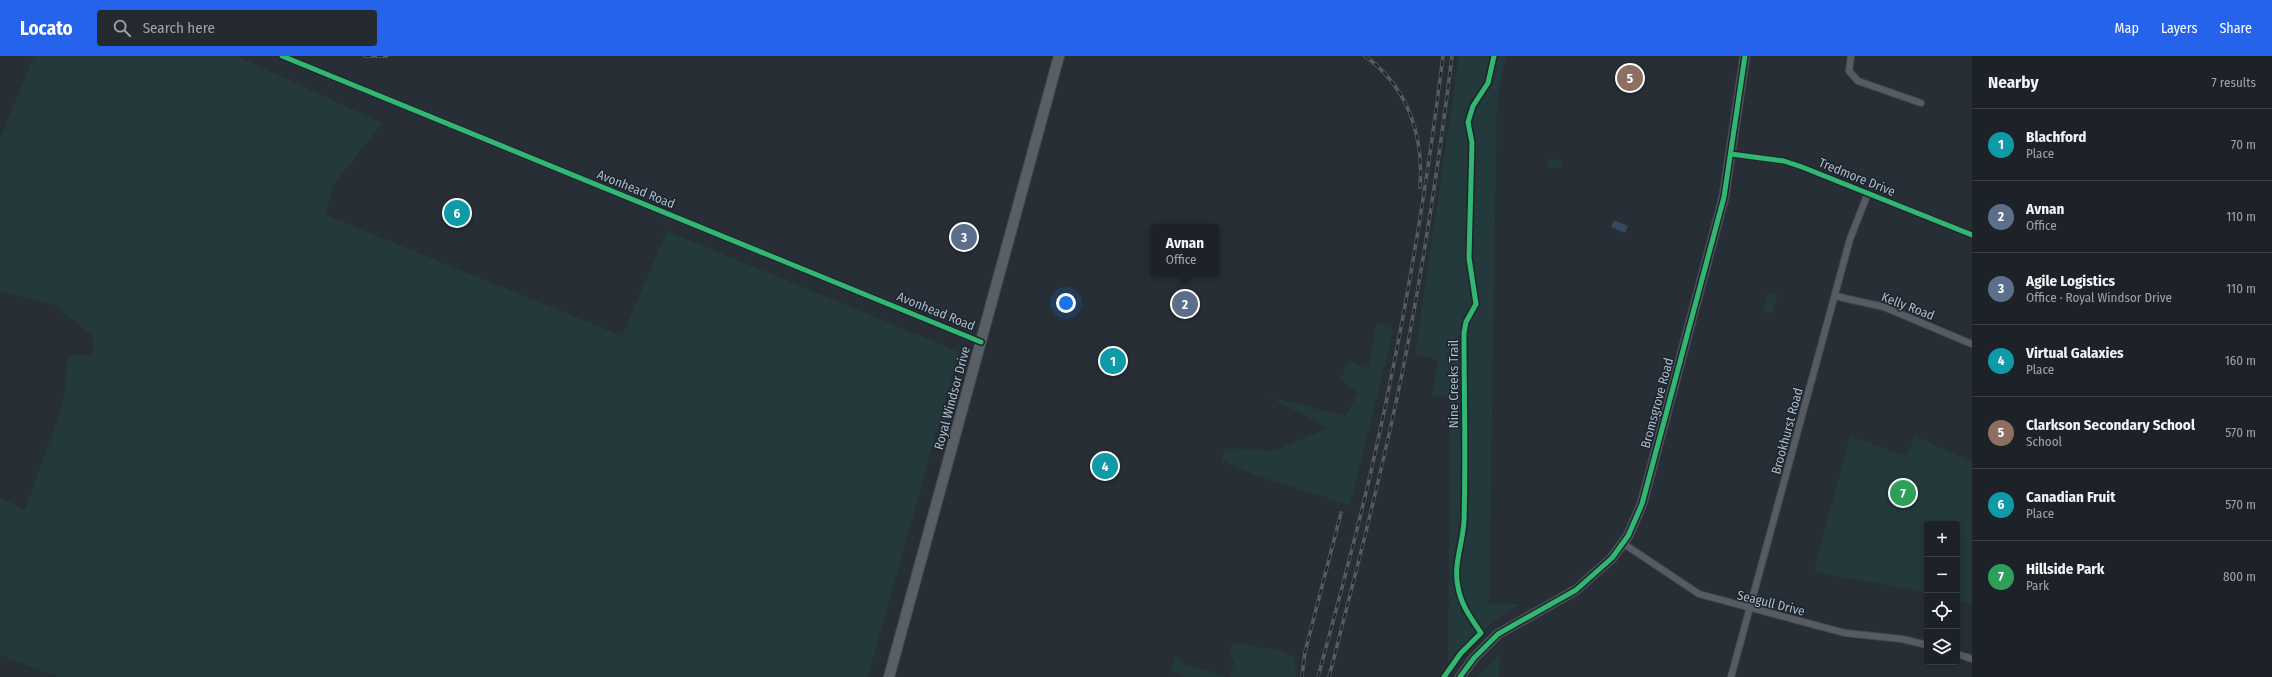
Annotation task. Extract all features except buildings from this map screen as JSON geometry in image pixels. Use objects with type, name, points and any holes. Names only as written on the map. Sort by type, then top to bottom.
[{"type":"main road","name":"Royal Windsor Drive","points":[[889,677],[1059,56]]},
{"type":"street","name":"Avonhead Road","points":[[282,56],[981,342]]},
{"type":"street","name":"Bromsgrove Road","points":[[1460,677],[1474,658],[1498,634],[1576,590],[1612,558],[1624,544],[1642,504],[1720,212],[1731,154],[1745,56]]},
{"type":"street","points":[[1851,56],[1849,71],[1858,81],[1921,103]]},
{"type":"street","name":"Tredmore Drive","points":[[1731,154],[1790,163],[1972,235]]},
{"type":"street","name":"Brookhurst Road","points":[[1731,677],[1850,239],[1868,193]]},
{"type":"street","name":"Kelly Road","points":[[1835,296],[1884,307],[1972,344]]},
{"type":"street","name":"Seagull Drive","points":[[1624,544],[1698,594],[1845,633],[1895,638],[1924,644]]},
{"type":"street","points":[[1960,655],[1972,659]]},
{"type":"green space","points":[[34,56],[237,56],[382,123],[333,186],[326,215],[622,336],[667,231],[959,352],[868,677],[58,677],[0,655],[0,497],[25,510],[63,403],[68,355],[94,355],[93,337],[55,305],[0,291],[0,138]]},
{"type":"green space","points":[[1459,56],[1506,56],[1497,99],[1489,603],[1520,604],[1489,625],[1448,669],[1450,396],[1432,395],[1438,360],[1415,354]]},
{"type":"green space","points":[[1548,159],[1562,160],[1562,168],[1547,167]]},
{"type":"green space","points":[[1768,292],[1777,295],[1772,314],[1762,311]]},
{"type":"green space","points":[[1377,322],[1394,330],[1350,505],[1254,475],[1221,460],[1226,448],[1273,451],[1329,428],[1269,397],[1345,416],[1359,392],[1339,380],[1350,361],[1368,369]]},
{"type":"green space","points":[[1850,436],[1906,456],[1915,436],[1972,462],[1972,604],[1960,601],[1960,521],[1924,521],[1924,591],[1830,575],[1814,570]]},
{"type":"green space","points":[[1233,643],[1279,650],[1295,658],[1296,677],[1229,677],[1235,661],[1229,654]]},
{"type":"green space","points":[[1500,653],[1499,677],[1477,677]]},
{"type":"green space","points":[[1175,656],[1182,663],[1226,677],[1185,677],[1170,670]]},
{"type":"water","points":[[1614,220],[1628,226],[1625,233],[1611,227]]},
{"type":"railway","points":[[365,56],[387,56]]},
{"type":"railway","points":[[1365,56],[1380,68],[1392,82],[1410,114],[1416,131],[1419,149],[1421,168],[1420,187]]},
{"type":"railway","points":[[1318,677],[1372,467],[1394,365],[1413,262],[1443,56]]},
{"type":"railway","points":[[1329,677],[1377,488],[1402,374],[1430,215],[1452,56]]},
{"type":"railway","points":[[1302,677],[1305,652],[1341,513]]},
{"type":"cycle path","points":[[282,56],[981,342]]},
{"type":"cycle path","name":"Nine Creeks Trail","points":[[1444,677],[1461,653],[1481,633],[1461,600],[1457,579],[1457,562],[1464,521],[1464,333],[1466,322],[1476,304],[1469,258],[1472,143],[1468,122],[1473,106],[1488,83],[1494,56]]},
{"type":"cycle path","points":[[1460,677],[1474,658],[1498,634],[1576,590],[1612,558],[1628,536],[1642,504],[1724,197],[1745,56]]},
{"type":"cycle path","points":[[1731,154],[1784,161],[1802,167],[1972,235]]},
{"type":"place","name":"Clarkson Secondary School","points":[[1630,78]]},
{"type":"place","name":"Canadian Fruit","points":[[457,213]]},
{"type":"place","name":"Agile Logistics","points":[[964,237]]},
{"type":"place","name":"Avnan","points":[[1185,304]]},
{"type":"place","name":"Blachford","points":[[1113,361]]},
{"type":"place","name":"Virtual Galaxies","points":[[1105,466]]},
{"type":"place","name":"Hillside Park","points":[[1903,493]]}]
